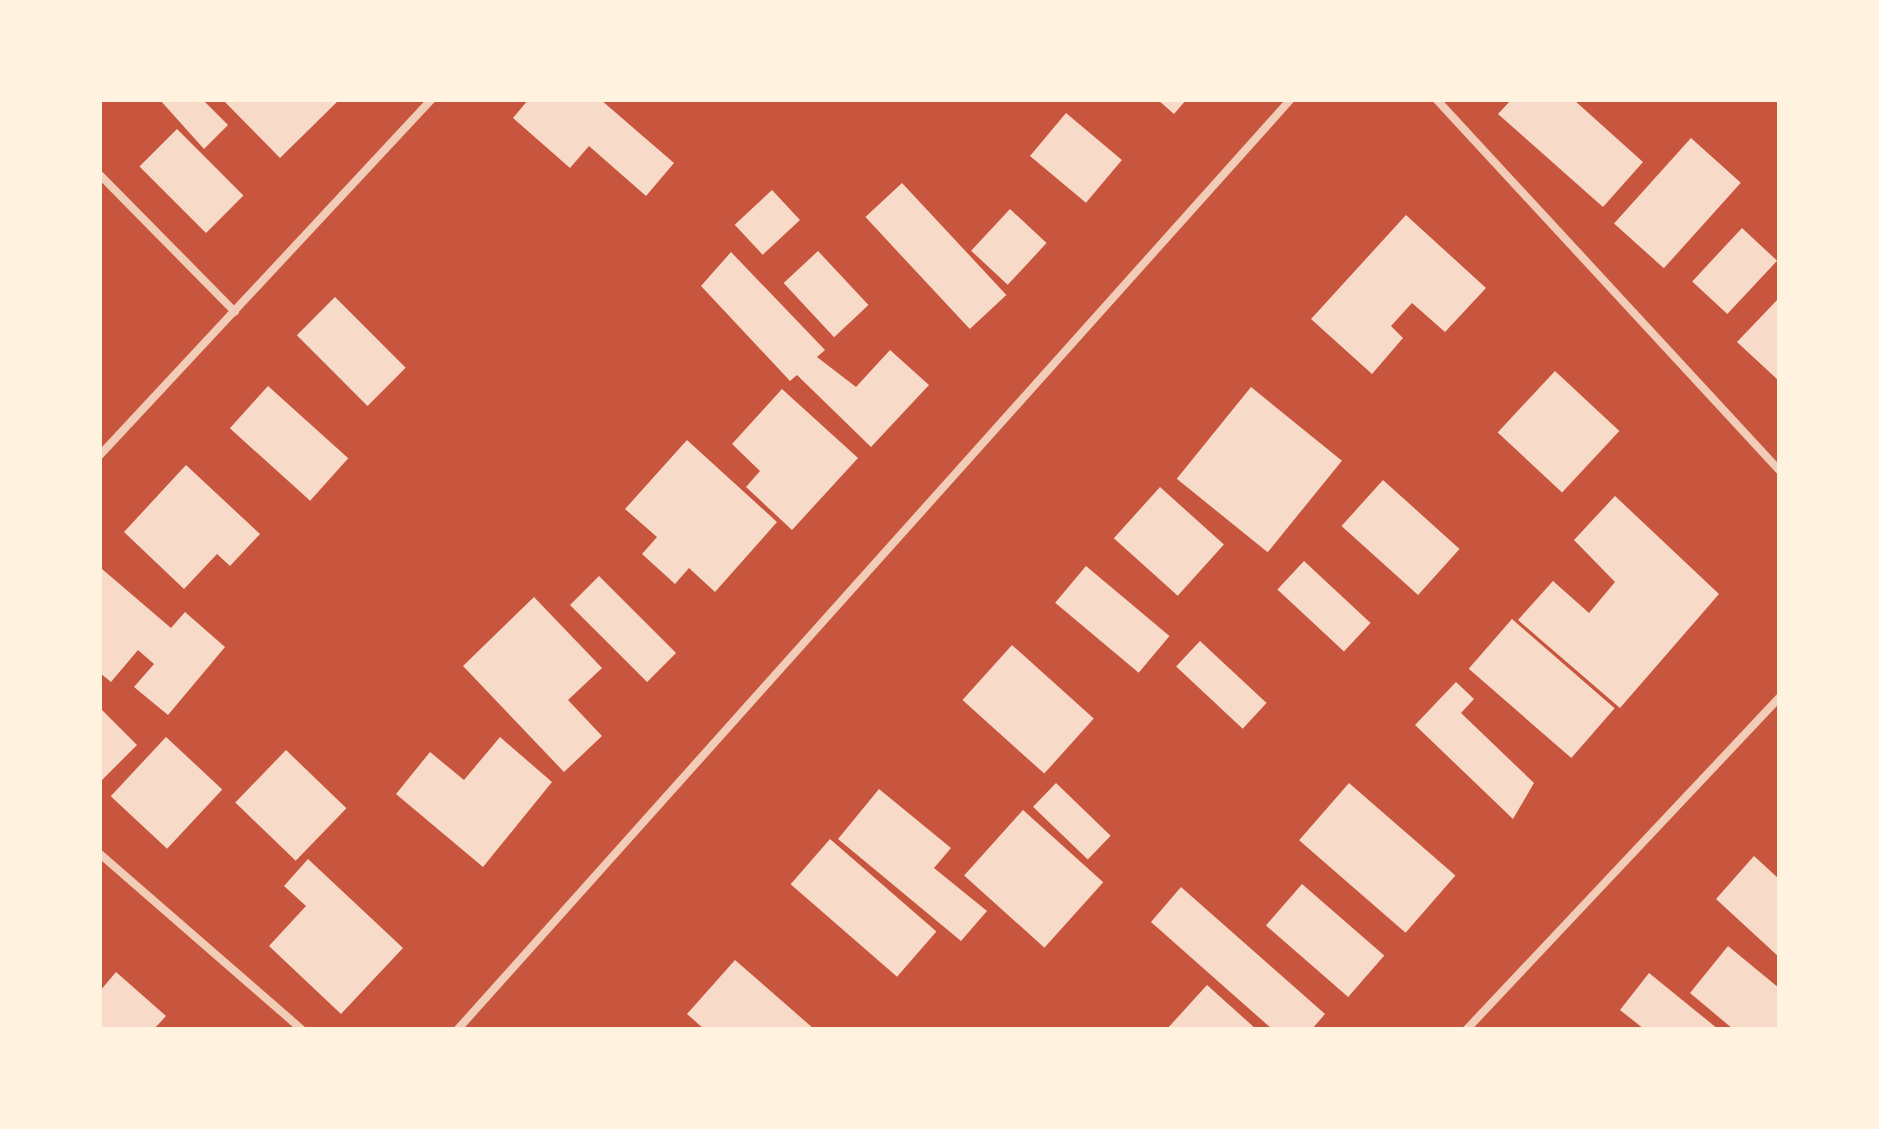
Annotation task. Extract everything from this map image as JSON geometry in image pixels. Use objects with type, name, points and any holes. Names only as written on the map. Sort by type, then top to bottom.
[{"type":"street","points":[[100,455],[431,100]]},
{"type":"street","points":[[458,1029],[1290,100]]},
{"type":"street","points":[[1437,100],[1779,470]]},
{"type":"street","points":[[100,175],[235,312]]},
{"type":"street","points":[[1467,1029],[1779,698]]},
{"type":"street","points":[[100,854],[301,1029]]},
{"type":"building","points":[[160,100],[203,100],[228,125],[204,149]]},
{"type":"building","points":[[223,100],[339,100],[280,158]]},
{"type":"building","points":[[528,100],[601,100],[674,163],[646,196],[589,146],[570,168],[513,118]]},
{"type":"building","points":[[1158,100],[1186,100],[1174,114]]},
{"type":"building","points":[[1511,100],[1574,100],[1643,162],[1603,207],[1498,114]]},
{"type":"building","points":[[1066,113],[1122,160],[1086,203],[1030,156]]},
{"type":"building","points":[[177,129],[243,195],[206,233],[140,166]]},
{"type":"building","points":[[1691,138],[1741,183],[1664,268],[1614,223]]},
{"type":"building","points":[[902,183],[1006,295],[970,329],[865,217]]},
{"type":"building","points":[[772,190],[800,220],[763,255],[735,225]]},
{"type":"building","points":[[1010,209],[1047,243],[1008,285],[971,251]]},
{"type":"building","points":[[1406,215],[1486,288],[1445,332],[1412,303],[1391,326],[1403,338],[1372,374],[1311,319]]},
{"type":"building","points":[[1742,228],[1777,261],[1727,314],[1692,281]]},
{"type":"building","points":[[818,251],[868,305],[834,337],[784,283]]},
{"type":"building","points":[[731,252],[825,350],[817,357],[856,387],[890,350],[929,385],[871,447],[797,375],[790,381],[701,286]]},
{"type":"building","points":[[335,297],[406,368],[368,406],[297,335]]},
{"type":"building","points":[[1779,298],[1779,379],[1778,380],[1737,342]]},
{"type":"building","points":[[1555,371],[1619,431],[1562,492],[1498,432]]},
{"type":"building","points":[[268,386],[348,458],[310,501],[230,428]]},
{"type":"building","points":[[1251,387],[1342,461],[1268,552],[1177,479]]},
{"type":"building","points":[[782,389],[858,458],[792,530],[746,487],[760,471],[732,444]]},
{"type":"building","points":[[687,440],[777,522],[715,592],[689,568],[675,584],[642,554],[657,537],[625,509]]},
{"type":"building","points":[[186,465],[260,534],[230,566],[217,554],[184,589],[124,532]]},
{"type":"building","points":[[1383,480],[1460,549],[1418,595],[1342,526]]},
{"type":"building","points":[[1160,487],[1224,545],[1178,596],[1114,538]]},
{"type":"building","points":[[1615,496],[1719,594],[1620,708],[1518,620],[1553,581],[1589,613],[1615,582],[1574,540]]},
{"type":"building","points":[[1304,561],[1371,623],[1344,652],[1277,590]]},
{"type":"building","points":[[1086,566],[1169,636],[1139,673],[1055,603]]},
{"type":"building","points":[[102,569],[171,628],[185,612],[225,647],[168,715],[134,687],[154,664],[138,650],[111,682],[100,673]]},
{"type":"building","points":[[599,576],[676,653],[647,682],[570,605]]},
{"type":"building","points":[[534,597],[602,668],[568,700],[602,736],[564,772],[463,666]]},
{"type":"building","points":[[1512,619],[1615,708],[1571,758],[1469,669]]},
{"type":"building","points":[[1200,641],[1267,703],[1243,729],[1176,667]]},
{"type":"building","points":[[1012,645],[1094,719],[1044,774],[962,700]]},
{"type":"building","points":[[1456,682],[1474,699],[1461,713],[1534,783],[1513,819],[1415,725]]},
{"type":"building","points":[[100,708],[137,745],[100,782]]},
{"type":"building","points":[[166,737],[222,790],[167,849],[111,796]]},
{"type":"building","points":[[500,737],[552,782],[483,867],[396,794],[430,752],[464,780]]},
{"type":"building","points":[[286,750],[346,808],[296,861],[235,803]]},
{"type":"building","points":[[1056,783],[1111,836],[1088,860],[1033,807]]},
{"type":"building","points":[[1349,783],[1455,876],[1406,933],[1299,840]]},
{"type":"building","points":[[879,789],[951,848],[934,868],[987,911],[961,941],[838,839]]},
{"type":"building","points":[[1023,810],[1103,882],[1044,948],[964,875]]},
{"type":"building","points":[[830,839],[936,932],[897,977],[791,884]]},
{"type":"building","points":[[1754,856],[1779,879],[1779,957],[1716,899]]},
{"type":"building","points":[[308,859],[403,948],[341,1014],[269,946],[306,906],[284,886]]},
{"type":"building","points":[[1302,884],[1384,956],[1348,997],[1266,926]]},
{"type":"building","points":[[1181,887],[1325,1014],[1312,1029],[1272,1029],[1151,922]]},
{"type":"building","points":[[1728,946],[1779,988],[1779,1029],[1733,1029],[1690,993]]},
{"type":"building","points":[[735,960],[814,1029],[704,1029],[687,1014]]},
{"type":"building","points":[[116,972],[166,1016],[154,1029],[100,1029],[100,991]]},
{"type":"building","points":[[1649,973],[1718,1029],[1644,1029],[1620,1010]]},
{"type":"building","points":[[1207,985],[1256,1029],[1167,1029]]}]
